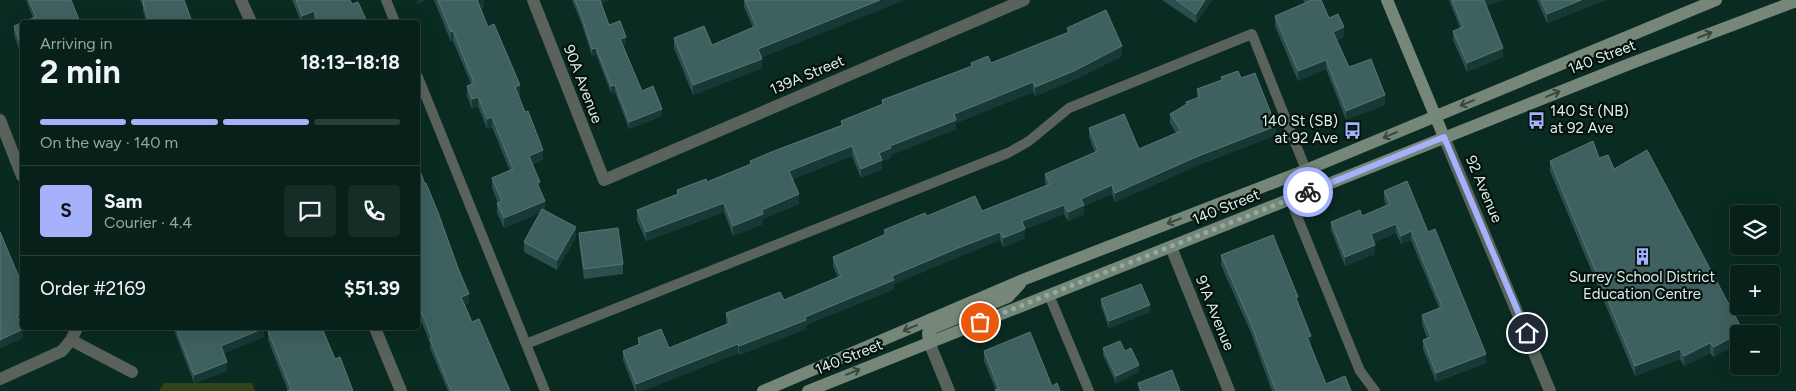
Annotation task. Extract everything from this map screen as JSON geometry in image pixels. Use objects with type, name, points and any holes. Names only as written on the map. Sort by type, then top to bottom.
[{"type":"main road","name":"92 Avenue","points":[[1387,0],[1444,137]]},
{"type":"main road","name":"140 Street","points":[[763,391],[1024,279],[1306,170],[1716,0]]},
{"type":"main road","name":"140 Street","points":[[808,391],[1444,137],[1796,1]]},
{"type":"main road","points":[[929,342],[928,333],[933,328],[1008,297],[1024,279]]},
{"type":"street","points":[[241,0],[249,20]]},
{"type":"street","name":"90A Avenue","points":[[533,0],[604,180]]},
{"type":"street","name":"139A Street","points":[[604,180],[1024,0]]},
{"type":"street","points":[[0,120],[20,171]]},
{"type":"street","name":"92 Avenue","points":[[1444,137],[1550,391]]},
{"type":"street","name":"91A Avenue","points":[[1171,246],[1229,391]]},
{"type":"street","points":[[0,378],[62,351],[76,330]]},
{"type":"street","points":[[376,330],[401,391]]},
{"type":"street","points":[[71,340],[132,372]]},
{"type":"street","points":[[929,342],[949,391]]},
{"type":"lane","points":[[386,0],[394,20]]},
{"type":"lane","points":[[526,344],[1008,153],[1029,141],[1069,108],[1252,34],[1306,170]]},
{"type":"lane","points":[[420,82],[545,391]]},
{"type":"lane","points":[[1290,199],[1360,371],[1375,391]]},
{"type":"lane","points":[[1049,295],[1089,391]]},
{"type":"green space","points":[[164,383],[252,383],[255,391],[159,391]]},
{"type":"building","points":[[29,0],[71,0],[79,20],[29,20],[36,17]]},
{"type":"building","points":[[143,0],[184,0],[191,20],[148,20]]},
{"type":"building","points":[[296,0],[350,0],[352,4],[358,2],[366,20],[317,20],[314,11],[302,16]]},
{"type":"building","points":[[438,0],[477,0],[488,27],[494,24],[520,85],[515,87],[525,112],[528,111],[543,150],[529,156],[540,182],[537,183],[545,201],[504,218],[497,203],[502,201],[492,178],[513,169],[492,117],[487,119],[478,97],[472,99],[467,86],[474,83]]},
{"type":"building","points":[[575,0],[600,0],[609,25],[620,21],[626,37],[620,39],[642,91],[653,86],[662,109],[629,122],[615,85],[611,86],[596,48],[592,49]]},
{"type":"building","points":[[745,0],[880,0],[758,49],[762,59],[693,85],[674,38],[704,26],[712,45],[756,26]]},
{"type":"building","points":[[1176,0],[1205,0],[1196,14]]},
{"type":"building","points":[[1312,0],[1321,0],[1329,18],[1338,14],[1344,27],[1333,32],[1349,67],[1371,59],[1385,95],[1346,111],[1326,60],[1298,71],[1275,16]]},
{"type":"building","points":[[1452,0],[1484,0],[1503,48],[1467,63],[1453,31],[1463,27]]},
{"type":"building","points":[[1541,0],[1581,0],[1547,14]]},
{"type":"building","points":[[1106,10],[1122,46],[1074,71],[1035,87],[1033,82],[954,114],[956,120],[890,146],[891,148],[879,153],[882,160],[861,169],[852,146],[789,171],[799,194],[762,210],[763,214],[733,226],[724,203],[646,232],[637,210],[678,194],[677,190],[706,179],[707,182],[751,164],[750,161],[843,125],[841,121],[883,104],[882,100],[972,66],[971,63],[988,56],[991,63],[1069,32],[1067,28]]},
{"type":"building","points":[[20,24],[20,43],[14,26]]},
{"type":"building","points":[[1238,71],[1241,78],[1255,73],[1276,126],[1196,157],[1115,193],[1112,185],[1081,199],[1084,205],[1068,212],[1064,205],[1022,221],[1025,229],[1003,238],[1000,232],[958,248],[892,276],[894,280],[805,317],[806,320],[636,384],[623,351],[640,344],[638,338],[661,329],[669,348],[730,323],[726,313],[780,292],[784,300],[841,276],[833,257],[886,234],[884,230],[925,213],[927,216],[975,196],[982,211],[1050,184],[1045,174],[1098,151],[1089,128],[1124,114],[1139,149],[1181,131],[1170,114],[1187,104],[1186,102],[1200,97],[1197,89],[1222,80],[1221,77]]},
{"type":"building","name":"Surrey School District Education Centre","points":[[1593,141],[1599,158],[1608,155],[1614,169],[1647,150],[1730,306],[1730,315],[1735,315],[1740,325],[1730,325],[1730,338],[1714,347],[1710,343],[1684,356],[1680,349],[1635,366],[1550,161]]},
{"type":"building","points":[[420,171],[469,294],[461,297],[472,322],[479,319],[510,391],[451,391],[430,339],[432,338],[420,309]]},
{"type":"building","points":[[1407,181],[1428,232],[1435,229],[1486,354],[1436,373],[1423,340],[1431,337],[1422,315],[1442,307],[1411,231],[1401,236],[1396,224],[1371,234],[1375,245],[1345,257],[1331,222],[1360,210],[1362,216],[1390,204],[1384,191]]},
{"type":"building","points":[[542,209],[576,227],[557,260],[524,242]]},
{"type":"building","points":[[618,228],[623,264],[584,269],[579,233]]},
{"type":"building","points":[[0,232],[20,280],[18,283],[20,288],[20,314],[17,316],[21,330],[0,340]]},
{"type":"building","points":[[1273,235],[1298,297],[1296,298],[1311,336],[1307,337],[1326,384],[1345,376],[1351,391],[1276,391],[1251,324],[1221,255]]},
{"type":"building","points":[[1141,284],[1150,305],[1109,321],[1101,299]]},
{"type":"building","points":[[177,330],[259,330],[221,346],[227,362],[194,375]]},
{"type":"building","points":[[323,330],[335,359],[340,357],[353,391],[287,391],[291,389],[268,331]]},
{"type":"building","points":[[1030,332],[1052,386],[1057,383],[1060,391],[996,391],[999,389],[984,351]]},
{"type":"building","points":[[1120,341],[1125,351],[1131,348],[1139,365],[1116,376],[1103,348]]},
{"type":"building","points":[[1172,370],[1180,391],[1141,391],[1138,383]]},
{"type":"way so far","points":[[980,322],[1308,192]]},
{"type":"place","name":"140 St (NB) at 92 Ave","points":[[1536,120]]},
{"type":"place","name":"140 St (SB) at 92 Ave","points":[[1352,130]]},
{"type":"place","name":"Surrey School District Education Centre","points":[[1642,256]]},
{"type":"route","points":[[1308,192],[1444,137],[1527,333]]}]
